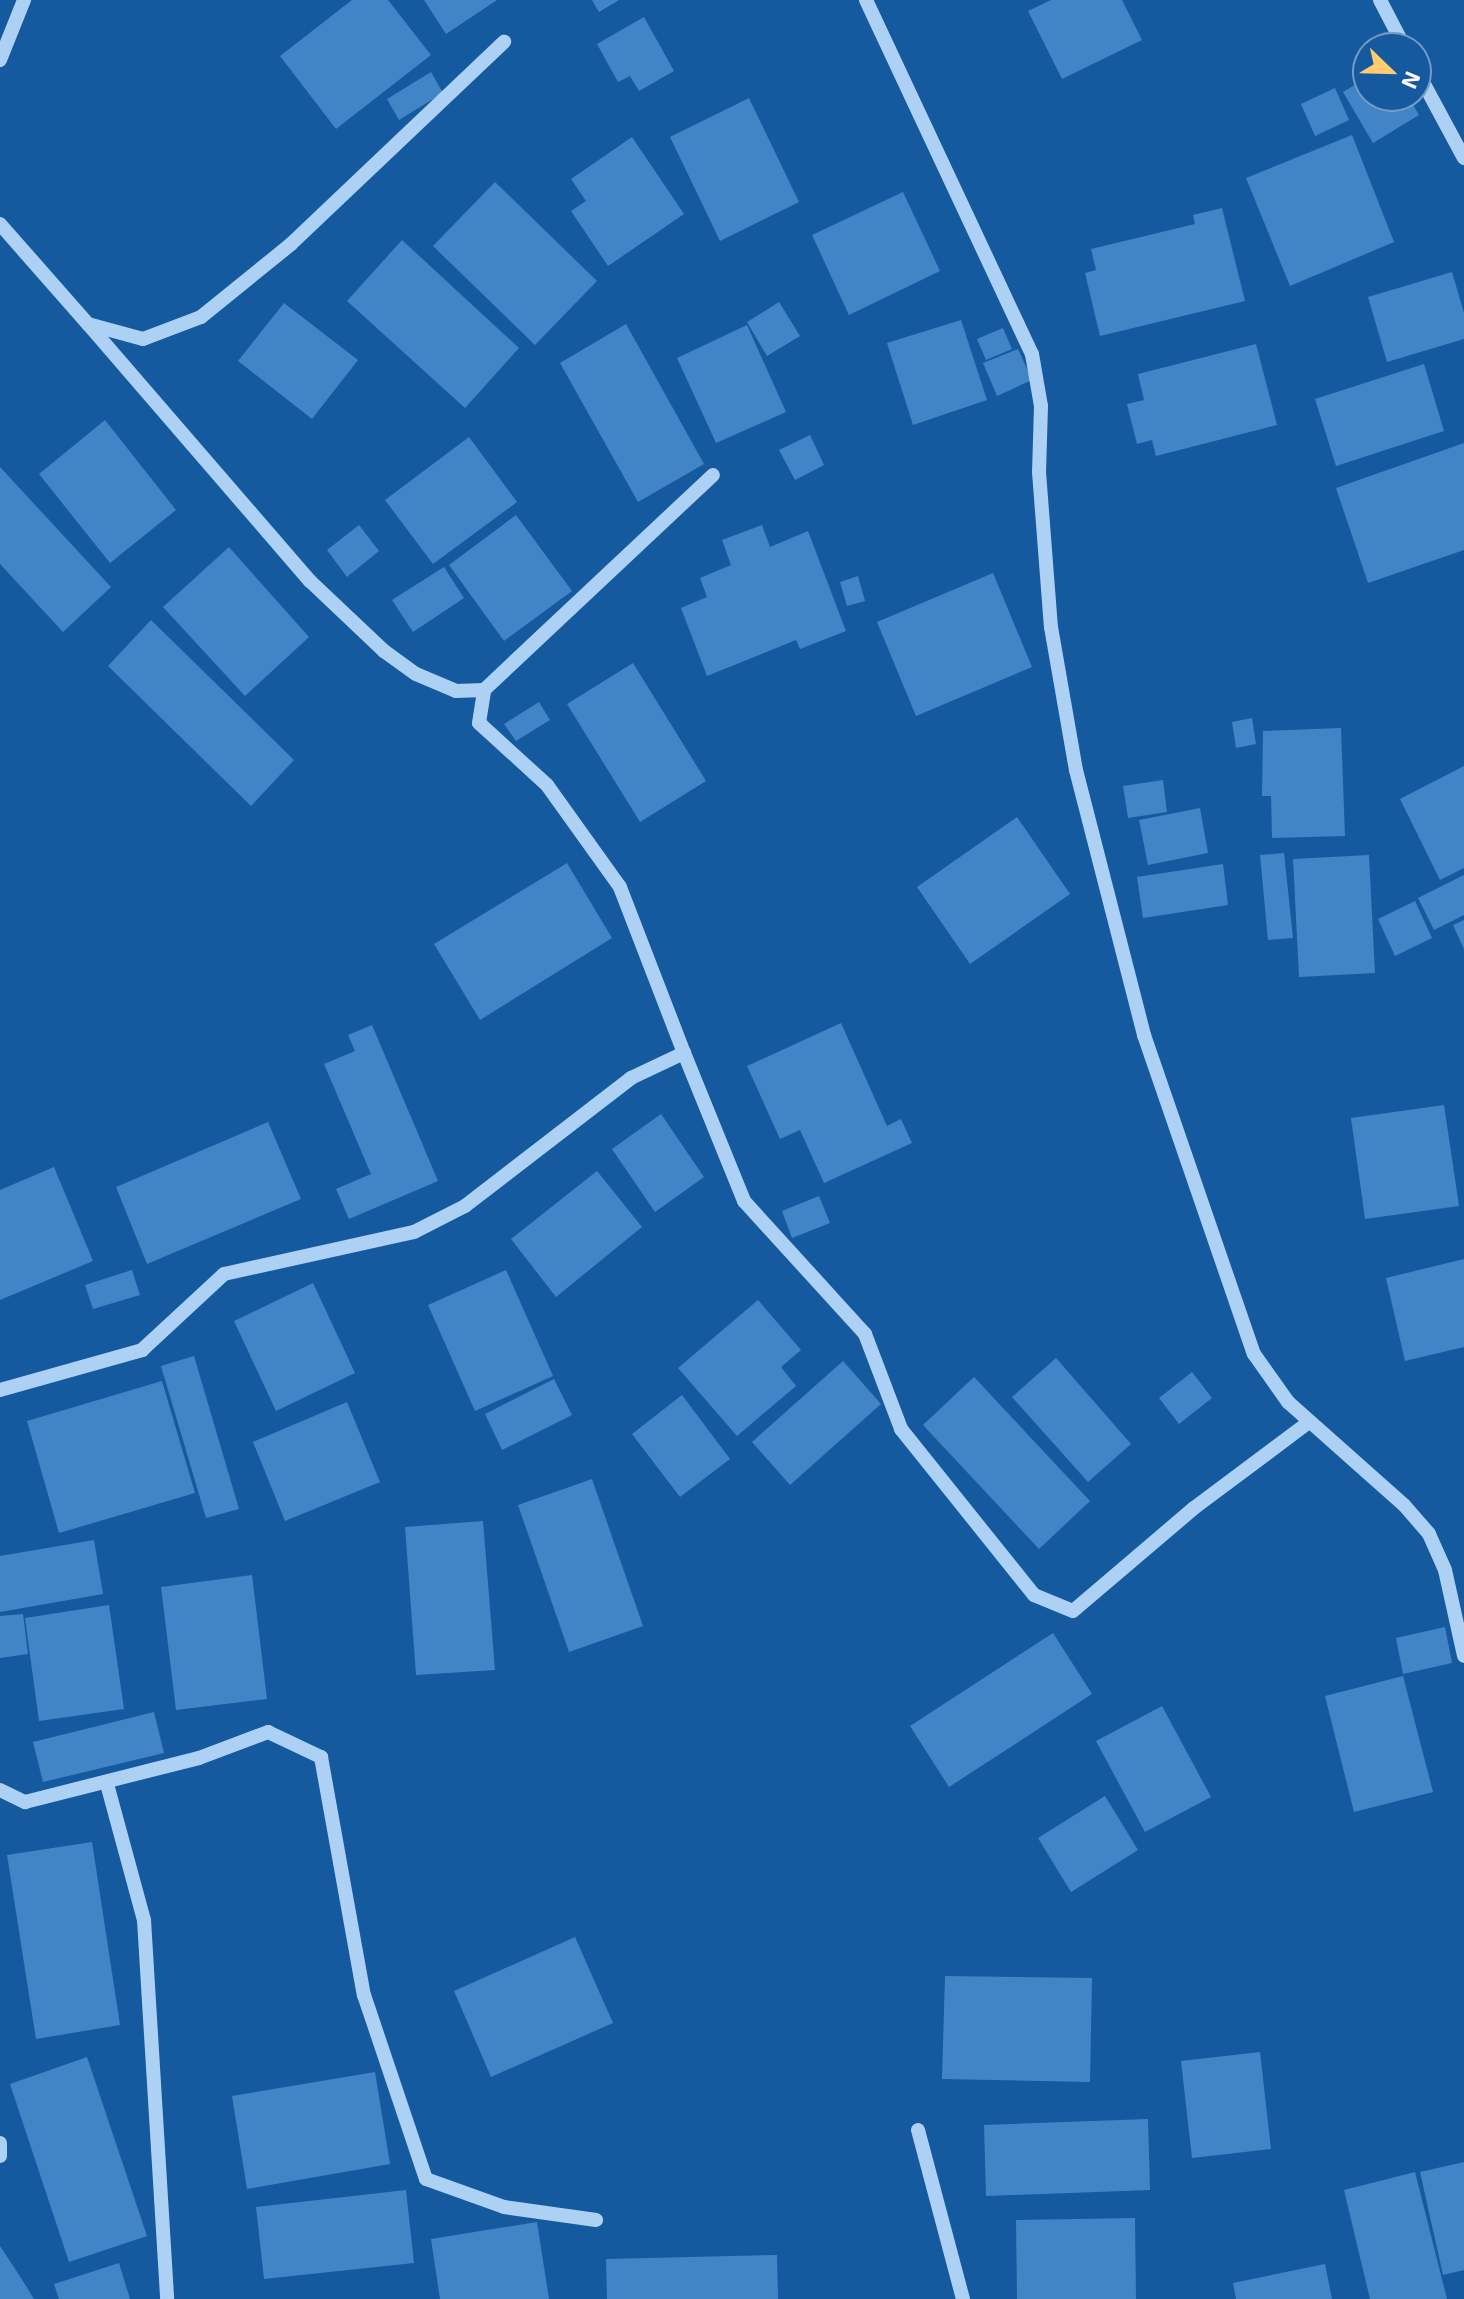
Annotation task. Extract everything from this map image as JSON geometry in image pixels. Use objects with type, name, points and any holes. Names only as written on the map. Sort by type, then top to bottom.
[{"type":"street","points":[[0,60],[24,0]]},
{"type":"street","points":[[866,0],[1032,354],[1041,406],[1039,472],[1051,627],[1076,770],[1141,1020],[1254,1354],[1309,1422],[1404,1505],[1429,1534],[1445,1570],[1464,1656]]},
{"type":"street","points":[[1380,0],[1397,32]]},
{"type":"street","points":[[88,324],[143,339],[201,317],[291,244],[504,42]]},
{"type":"street","points":[[1432,99],[1464,158]]},
{"type":"street","points":[[0,224],[310,581],[384,651],[416,674],[456,691],[484,690]]},
{"type":"street","points":[[713,475],[484,690],[479,723],[547,785],[620,887],[744,1201],[865,1334],[901,1429],[1034,1595],[1073,1611],[1194,1508],[1309,1422]]},
{"type":"street","points":[[0,1390],[142,1350],[224,1274],[414,1232],[465,1206],[631,1078],[684,1053]]},
{"type":"street","points":[[0,1790],[25,1802],[107,1784],[268,1732],[321,1757],[364,1995],[426,2179],[504,2207],[596,2220]]},
{"type":"street","points":[[107,1784],[144,1920],[167,2299]]},
{"type":"street","points":[[918,2130],[963,2299]]},
{"type":"street","points":[[0,2143],[0,2156]]},
{"type":"building","points":[[352,0],[388,0],[431,55],[336,129],[280,56]]},
{"type":"building","points":[[424,0],[497,0],[446,34]]},
{"type":"building","points":[[592,0],[619,0],[599,12]]},
{"type":"building","points":[[1051,0],[1122,0],[1142,40],[1062,79],[1028,11]]},
{"type":"building","points":[[644,17],[674,71],[639,91],[630,76],[618,82],[597,44]]},
{"type":"building","points":[[431,72],[443,93],[399,120],[387,99]]},
{"type":"building","points":[[1352,87],[1352,107],[1343,92]]},
{"type":"building","points":[[1335,88],[1349,120],[1315,136],[1301,104]]},
{"type":"building","points":[[749,98],[799,202],[720,241],[670,137]]},
{"type":"building","points":[[1355,112],[1417,112],[1419,115],[1373,143]]},
{"type":"building","points":[[1352,135],[1394,242],[1290,286],[1246,178]]},
{"type":"building","points":[[632,137],[684,214],[608,266],[571,211],[586,201],[571,179]]},
{"type":"building","points":[[495,182],[597,281],[535,345],[433,246]]},
{"type":"building","points":[[903,192],[940,271],[849,315],[812,235]]},
{"type":"building","points":[[1222,208],[1245,301],[1100,336],[1085,273],[1096,270],[1091,249],[1195,224],[1193,215]]},
{"type":"building","points":[[402,240],[519,348],[465,408],[347,301]]},
{"type":"building","points":[[1452,272],[1464,313],[1464,339],[1387,362],[1368,297]]},
{"type":"building","points":[[779,302],[800,336],[767,356],[747,322]]},
{"type":"building","points":[[284,303],[358,360],[312,419],[238,361]]},
{"type":"building","points":[[961,320],[987,400],[913,425],[887,343]]},
{"type":"building","points":[[626,324],[704,464],[638,502],[560,363]]},
{"type":"building","points":[[747,325],[786,412],[716,443],[677,358]]},
{"type":"building","points":[[1003,328],[1012,349],[986,360],[977,339]]},
{"type":"building","points":[[1256,344],[1277,425],[1156,456],[1152,440],[1137,444],[1127,404],[1144,400],[1138,374]]},
{"type":"building","points":[[1018,349],[1032,380],[997,396],[983,363]]},
{"type":"building","points":[[1424,364],[1444,431],[1336,466],[1315,399]]},
{"type":"building","points":[[105,420],[176,510],[110,563],[39,474]]},
{"type":"building","points":[[810,435],[824,465],[795,480],[779,450]]},
{"type":"building","points":[[469,437],[517,502],[433,564],[385,500]]},
{"type":"building","points":[[1464,443],[1464,550],[1368,583],[1336,488]]},
{"type":"building","points":[[0,467],[111,587],[63,632],[0,564]]},
{"type":"building","points":[[516,515],[572,591],[504,641],[449,565]]},
{"type":"building","points":[[359,525],[379,551],[347,577],[327,550]]},
{"type":"building","points":[[762,525],[770,547],[808,531],[846,631],[800,649],[796,640],[707,676],[681,608],[707,597],[700,578],[731,565],[722,540]]},
{"type":"building","points":[[229,547],[309,637],[245,696],[163,607]]},
{"type":"building","points":[[444,567],[464,598],[413,632],[392,600]]},
{"type":"building","points":[[993,573],[1032,667],[916,716],[877,622]]},
{"type":"building","points":[[858,576],[865,601],[847,606],[840,582]]},
{"type":"building","points":[[151,620],[294,760],[251,806],[108,666]]},
{"type":"building","points":[[633,663],[706,781],[640,822],[567,704]]},
{"type":"building","points":[[539,702],[550,720],[516,741],[504,724]]},
{"type":"building","points":[[1252,718],[1256,744],[1236,748],[1232,722]]},
{"type":"building","points":[[1341,728],[1345,836],[1272,838],[1271,796],[1262,796],[1263,731]]},
{"type":"building","points":[[1464,766],[1464,868],[1440,880],[1400,799]]},
{"type":"building","points":[[1163,780],[1167,812],[1128,818],[1123,786]]},
{"type":"building","points":[[1200,808],[1208,853],[1148,865],[1139,820]]},
{"type":"building","points":[[1017,817],[1070,894],[970,964],[917,887]]},
{"type":"building","points":[[1284,853],[1293,938],[1268,940],[1260,855]]},
{"type":"building","points":[[1369,855],[1375,973],[1299,977],[1293,859]]},
{"type":"building","points":[[567,863],[612,938],[480,1020],[434,944]]},
{"type":"building","points":[[1223,864],[1228,905],[1143,918],[1137,877]]},
{"type":"building","points":[[1464,875],[1464,915],[1434,930],[1418,898]]},
{"type":"building","points":[[1415,901],[1432,938],[1395,956],[1378,919]]},
{"type":"building","points":[[1464,920],[1464,949],[1453,925]]},
{"type":"building","points":[[841,1023],[887,1126],[901,1119],[912,1143],[824,1183],[800,1130],[780,1139],[747,1066]]},
{"type":"building","points":[[372,1025],[438,1181],[349,1219],[336,1189],[371,1174],[324,1064],[355,1051],[348,1035]]},
{"type":"building","points":[[1444,1105],[1459,1206],[1365,1219],[1351,1118]]},
{"type":"building","points":[[661,1114],[704,1177],[655,1212],[612,1149]]},
{"type":"building","points":[[268,1122],[301,1199],[147,1264],[116,1187]]},
{"type":"building","points":[[54,1167],[93,1261],[0,1300],[0,1190]]},
{"type":"building","points":[[597,1171],[642,1227],[556,1297],[511,1239]]},
{"type":"building","points":[[819,1196],[830,1223],[792,1238],[782,1211]]},
{"type":"building","points":[[1464,1259],[1464,1347],[1405,1361],[1386,1278]]},
{"type":"building","points":[[132,1270],[140,1295],[93,1309],[85,1285]]},
{"type":"building","points":[[506,1270],[553,1376],[475,1411],[428,1305]]},
{"type":"building","points":[[313,1283],[355,1373],[276,1411],[234,1321]]},
{"type":"building","points":[[758,1300],[801,1350],[781,1367],[796,1386],[737,1436],[678,1368]]},
{"type":"building","points":[[194,1356],[239,1509],[206,1518],[161,1366]]},
{"type":"building","points":[[1056,1358],[1131,1444],[1088,1482],[1012,1397]]},
{"type":"building","points":[[843,1361],[881,1404],[790,1485],[752,1442]]},
{"type":"building","points":[[1192,1372],[1212,1398],[1179,1424],[1159,1398]]},
{"type":"building","points":[[974,1377],[1090,1501],[1039,1549],[923,1425]]},
{"type":"building","points":[[554,1379],[572,1415],[502,1450],[485,1414]]},
{"type":"building","points":[[162,1381],[195,1493],[59,1533],[27,1421]]},
{"type":"building","points":[[682,1395],[730,1459],[680,1497],[632,1434]]},
{"type":"building","points":[[347,1402],[380,1482],[285,1521],[253,1442]]},
{"type":"building","points":[[592,1479],[643,1626],[569,1652],[518,1505]]},
{"type":"building","points":[[483,1521],[495,1670],[416,1675],[405,1527]]},
{"type":"building","points":[[94,1540],[103,1594],[0,1612],[0,1556]]},
{"type":"building","points":[[252,1575],[267,1699],[176,1710],[161,1587]]},
{"type":"building","points":[[109,1605],[124,1709],[39,1721],[25,1618]]},
{"type":"building","points":[[23,1614],[28,1654],[0,1658],[0,1616]]},
{"type":"building","points":[[1445,1627],[1452,1663],[1403,1674],[1396,1638]]},
{"type":"building","points":[[1053,1633],[1092,1694],[949,1787],[910,1726]]},
{"type":"building","points":[[1403,1676],[1433,1792],[1354,1812],[1325,1696]]},
{"type":"building","points":[[1162,1706],[1211,1797],[1145,1832],[1096,1741]]},
{"type":"building","points":[[154,1712],[164,1753],[43,1782],[33,1742]]},
{"type":"building","points":[[1105,1796],[1138,1850],[1071,1892],[1038,1838]]},
{"type":"building","points":[[92,1842],[120,2025],[36,2039],[7,1855]]},
{"type":"building","points":[[575,1937],[613,2023],[491,2077],[454,1991]]},
{"type":"building","points":[[945,1976],[1092,1978],[1090,2082],[942,2079]]},
{"type":"building","points":[[1260,2052],[1271,2149],[1192,2158],[1181,2061]]},
{"type":"building","points":[[87,2057],[147,2236],[69,2262],[10,2084]]},
{"type":"building","points":[[375,2072],[390,2164],[247,2189],[232,2096]]},
{"type":"building","points":[[1148,2119],[1150,2190],[986,2196],[984,2125]]},
{"type":"building","points":[[1464,2162],[1464,2270],[1443,2275],[1420,2172]]},
{"type":"building","points":[[1415,2172],[1447,2299],[1370,2299],[1344,2190]]},
{"type":"building","points":[[406,2190],[414,2263],[264,2279],[256,2207]]},
{"type":"building","points":[[1135,2218],[1136,2299],[1017,2299],[1016,2220]]},
{"type":"building","points":[[537,2222],[549,2299],[440,2299],[431,2239]]},
{"type":"building","points":[[0,2246],[21,2278],[34,2299],[0,2299]]},
{"type":"building","points":[[777,2255],[778,2299],[607,2299],[606,2259]]},
{"type":"building","points":[[119,2263],[130,2299],[59,2299],[54,2284]]},
{"type":"building","points":[[1325,2264],[1332,2299],[1236,2299],[1233,2283]]}]
